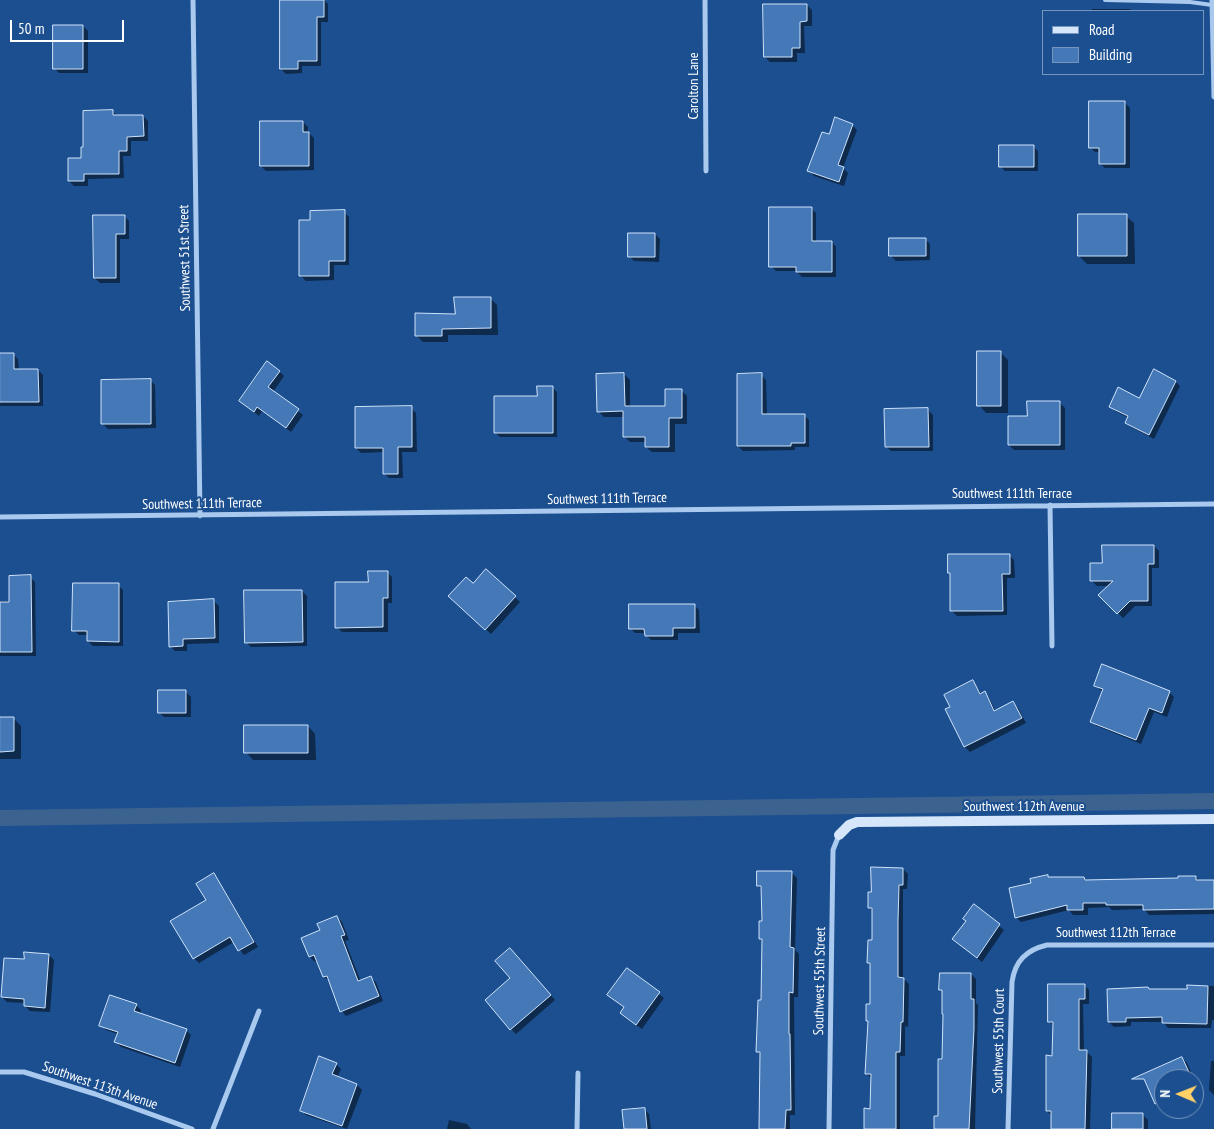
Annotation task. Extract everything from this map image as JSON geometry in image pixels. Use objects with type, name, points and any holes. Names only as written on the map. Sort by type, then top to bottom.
[{"type":"street","name":"Southwest 51st Street","points":[[193,0],[200,516]]},
{"type":"street","name":"Carolton Lane","points":[[705,0],[706,171]]},
{"type":"street","points":[[1212,2],[1214,97]]},
{"type":"street","name":"Southwest 111th Terrace","points":[[0,517],[1214,504]]},
{"type":"street","points":[[1050,505],[1052,646]]},
{"type":"street","name":"Southwest 112th Avenue","points":[[839,835],[849,825],[857,822],[1214,819]]},
{"type":"street","name":"Southwest 55th Street","points":[[829,1129],[833,850],[839,835]]},
{"type":"street","name":"Southwest 112th Terrace","points":[[1022,957],[1030,950],[1047,945],[1214,945]]},
{"type":"street","name":"Southwest 55th Court","points":[[1008,1129],[1012,982],[1016,965],[1022,957]]},
{"type":"street","points":[[213,1129],[259,1011]]},
{"type":"street","name":"Southwest 113th Avenue","points":[[0,1072],[24,1072],[95,1094],[192,1129]]},
{"type":"street","points":[[577,1129],[578,1073]]},
{"type":"lane","points":[[1104,0],[1212,2]]},
{"type":"building","points":[[280,0],[324,0],[324,17],[317,17],[317,61],[298,61],[298,69],[280,69]]},
{"type":"building","points":[[763,4],[807,4],[807,21],[800,22],[800,48],[792,48],[792,57],[764,57]]},
{"type":"building","points":[[53,25],[83,25],[83,69],[53,69]]},
{"type":"building","points":[[1089,101],[1125,101],[1125,164],[1099,164],[1099,148],[1089,148]]},
{"type":"building","points":[[113,110],[113,115],[143,115],[144,136],[127,137],[127,151],[119,151],[119,174],[84,174],[84,181],[68,181],[68,158],[81,158],[81,147],[83,147],[83,111]]},
{"type":"building","points":[[835,117],[853,124],[838,165],[844,167],[839,182],[807,171],[822,132],[829,134]]},
{"type":"building","points":[[260,121],[303,121],[303,132],[309,132],[309,166],[260,166]]},
{"type":"building","points":[[999,145],[1034,145],[1034,167],[999,167]]},
{"type":"building","points":[[769,207],[812,207],[812,241],[832,241],[832,272],[796,272],[796,267],[769,267]]},
{"type":"building","points":[[345,210],[345,261],[329,261],[329,276],[299,276],[299,220],[310,220],[310,211]]},
{"type":"building","points":[[1078,214],[1127,214],[1127,256],[1078,256]]},
{"type":"building","points":[[93,215],[125,215],[125,234],[116,234],[116,278],[94,278]]},
{"type":"building","points":[[628,233],[655,233],[655,257],[628,257]]},
{"type":"building","points":[[889,238],[926,238],[926,256],[889,256]]},
{"type":"building","points":[[454,297],[491,297],[491,328],[442,329],[442,336],[415,336],[415,313],[455,314]]},
{"type":"building","points":[[977,351],[1001,351],[1001,406],[977,406]]},
{"type":"building","points":[[0,353],[14,353],[14,369],[38,369],[39,402],[0,402]]},
{"type":"building","points":[[267,361],[280,371],[268,387],[299,409],[286,428],[257,407],[254,412],[239,401]]},
{"type":"building","points":[[1154,369],[1176,381],[1149,435],[1125,423],[1128,416],[1109,407],[1118,387],[1139,398]]},
{"type":"building","points":[[624,373],[625,406],[665,406],[665,389],[682,389],[682,418],[669,418],[669,447],[645,447],[645,437],[623,437],[623,411],[597,412],[596,374]]},
{"type":"building","points":[[762,373],[762,414],[805,414],[805,443],[791,443],[791,446],[737,446],[737,374]]},
{"type":"building","points":[[151,379],[151,424],[101,424],[101,380]]},
{"type":"building","points":[[537,386],[553,386],[553,433],[494,433],[494,396],[537,396]]},
{"type":"building","points":[[1027,401],[1060,401],[1060,445],[1008,445],[1008,416],[1027,416]]},
{"type":"building","points":[[412,406],[412,447],[398,447],[398,474],[383,474],[383,448],[355,448],[355,407]]},
{"type":"building","points":[[928,408],[929,447],[885,447],[884,409]]},
{"type":"building","points":[[1102,545],[1154,545],[1154,564],[1148,564],[1148,601],[1130,601],[1117,614],[1098,595],[1113,581],[1090,581],[1090,563],[1102,563]]},
{"type":"building","points":[[948,554],[1010,554],[1010,574],[1002,574],[1003,611],[950,611]]},
{"type":"building","points":[[486,569],[516,596],[485,630],[448,596],[466,577],[473,583]]},
{"type":"building","points":[[368,571],[388,571],[388,598],[383,598],[383,627],[335,628],[335,582],[368,582]]},
{"type":"building","points":[[31,575],[32,652],[0,652],[0,602],[9,602],[9,576]]},
{"type":"building","points":[[73,583],[119,583],[119,642],[87,641],[87,631],[72,631]]},
{"type":"building","points":[[244,590],[302,590],[303,642],[245,643]]},
{"type":"building","points":[[214,599],[215,638],[183,639],[183,646],[169,647],[168,602]]},
{"type":"building","points":[[629,604],[695,604],[695,628],[673,628],[673,636],[645,636],[644,629],[629,629]]},
{"type":"building","points":[[1102,664],[1170,691],[1162,713],[1149,708],[1136,740],[1090,722],[1103,689],[1094,686]]},
{"type":"building","points":[[973,680],[980,694],[985,691],[994,711],[1013,701],[1022,718],[964,747],[945,709],[950,707],[944,695]]},
{"type":"building","points":[[158,690],[186,690],[186,713],[158,713]]},
{"type":"building","points":[[0,717],[14,717],[14,751],[0,752]]},
{"type":"building","points":[[244,725],[308,725],[308,753],[244,753]]},
{"type":"building","points":[[871,867],[903,868],[903,885],[899,885],[898,977],[904,978],[903,1022],[901,1022],[900,1052],[896,1052],[896,1129],[864,1129],[864,1108],[870,1109],[871,1074],[865,1074],[868,1021],[866,1021],[866,1004],[870,1004],[870,963],[867,963],[868,940],[872,940],[872,908],[868,908],[868,892],[871,892]]},
{"type":"building","points":[[757,871],[792,871],[790,947],[794,948],[793,993],[789,992],[791,1110],[786,1110],[785,1129],[759,1129],[760,1052],[756,1052],[758,1000],[761,1000],[762,939],[759,939],[759,921],[762,921],[761,886],[757,886]]},
{"type":"building","points":[[214,873],[254,942],[238,951],[230,937],[193,959],[170,921],[206,900],[196,884]]},
{"type":"building","points":[[1048,875],[1048,877],[1084,877],[1085,880],[1196,876],[1196,880],[1214,880],[1214,909],[1143,910],[1143,905],[1083,903],[1083,910],[1067,910],[1067,905],[1015,918],[1009,888],[1031,883],[1030,879]]},
{"type":"building","points":[[974,904],[1000,924],[977,958],[952,939],[966,921],[963,919]]},
{"type":"building","points":[[337,916],[345,935],[341,936],[358,981],[371,976],[379,996],[340,1012],[327,976],[323,977],[314,955],[309,957],[301,938],[320,930],[317,924]]},
{"type":"building","points":[[510,948],[551,995],[510,1030],[485,1000],[510,978],[495,961]]},
{"type":"building","points":[[24,952],[49,954],[45,1008],[24,1006],[24,999],[1,997],[4,958],[24,959]]},
{"type":"building","points":[[627,968],[660,992],[636,1025],[620,1013],[624,1007],[607,995]]},
{"type":"building","points":[[940,973],[971,973],[971,999],[974,999],[974,1029],[969,1129],[934,1129],[934,1116],[938,1116],[938,1059],[942,1059],[943,1014],[942,990],[939,990]]},
{"type":"building","points":[[1048,984],[1085,984],[1085,999],[1079,999],[1079,1050],[1087,1050],[1085,1129],[1051,1129],[1051,1111],[1046,1111],[1046,1055],[1052,1056],[1053,1022],[1048,1022]]},
{"type":"building","points":[[1187,985],[1208,986],[1207,1024],[1162,1023],[1162,1017],[1126,1018],[1126,1022],[1108,1022],[1107,989],[1148,987],[1149,989],[1187,989]]},
{"type":"building","points":[[110,995],[137,1004],[134,1011],[187,1029],[175,1063],[114,1042],[118,1032],[99,1026]]},
{"type":"building","points":[[319,1056],[337,1063],[332,1074],[357,1084],[342,1126],[300,1111]]},
{"type":"building","points":[[1182,1057],[1187,1069],[1155,1069]]},
{"type":"building","points":[[1154,1069],[1154,1102],[1144,1079],[1132,1079]]},
{"type":"building","points":[[645,1108],[647,1129],[624,1129],[622,1110]]},
{"type":"building","points":[[1112,1113],[1143,1113],[1143,1129],[1112,1129]]},
{"type":"waterway","points":[[0,818],[1214,801]]}]
